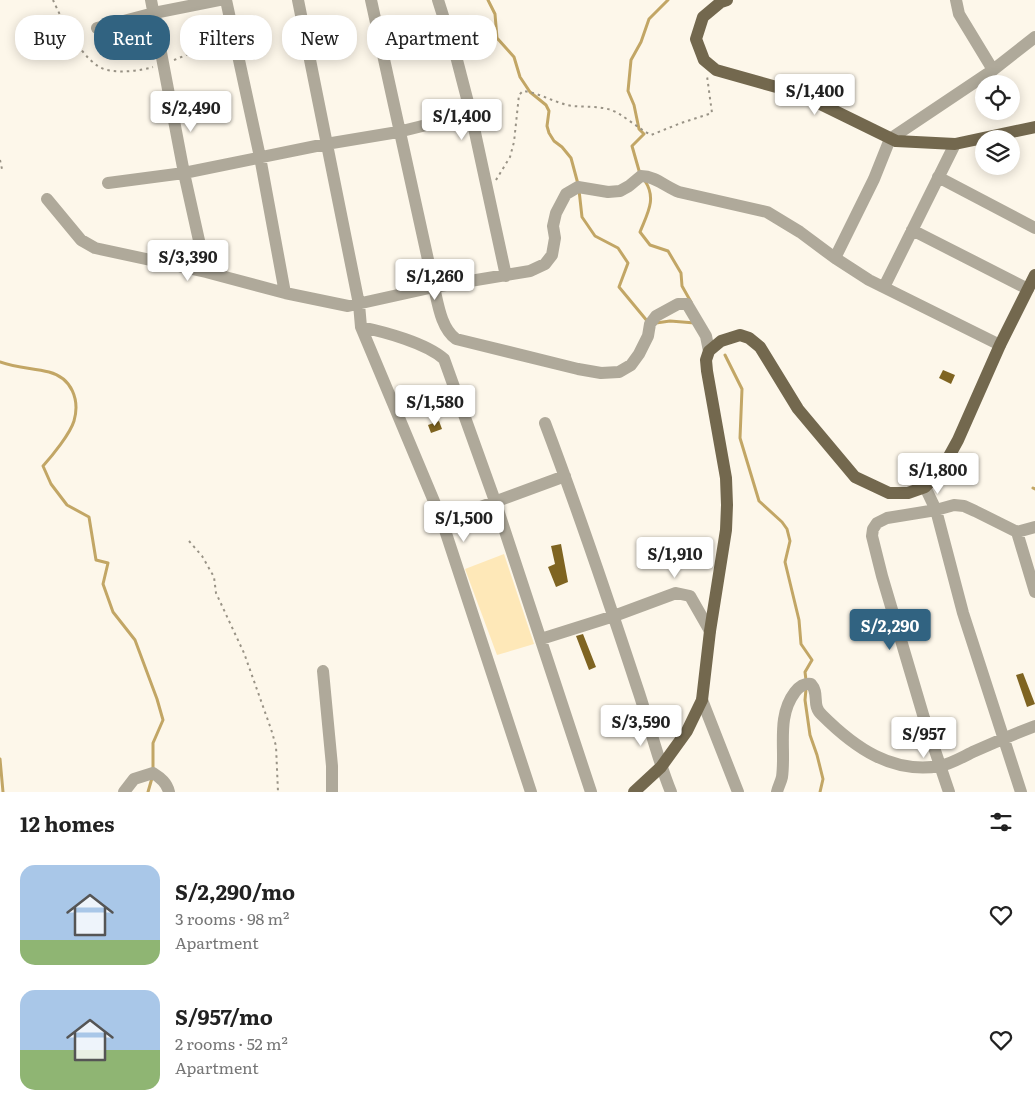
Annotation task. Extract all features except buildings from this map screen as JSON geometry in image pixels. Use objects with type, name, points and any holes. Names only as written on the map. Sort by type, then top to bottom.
[{"type":"main road","points":[[727,0],[721,2],[703,17],[696,39],[704,60],[716,70],[798,93],[896,141],[955,144],[1035,127]]},
{"type":"main road","points":[[634,792],[661,767],[687,731],[702,700],[710,631],[726,530],[727,504],[726,478],[706,360],[714,347],[740,335],[749,338],[760,347],[798,409],[855,477],[889,493],[908,493],[925,487],[941,471],[958,440],[1000,345],[1035,275]]},
{"type":"street","points":[[152,0],[184,173],[206,272]]},
{"type":"street","points":[[146,15],[219,0]]},
{"type":"street","points":[[226,0],[229,15]]},
{"type":"street","points":[[298,0],[359,304],[361,327],[441,518],[531,792]]},
{"type":"street","points":[[371,0],[398,132],[434,287],[446,328],[450,335],[456,339],[578,369],[601,373],[619,372],[626,370],[639,354],[648,336],[650,324],[656,316],[683,303],[687,304],[714,347]]},
{"type":"street","points":[[438,0],[457,60],[471,114],[506,276]]},
{"type":"street","points":[[956,0],[960,14],[993,70]]},
{"type":"street","points":[[835,258],[874,179],[890,139],[993,70],[1035,36]]},
{"type":"street","points":[[239,60],[260,157],[285,293]]},
{"type":"street","points":[[108,183],[184,173],[326,144],[398,132],[471,114]]},
{"type":"street","points":[[884,287],[955,144]]},
{"type":"street","points":[[47,199],[81,240],[95,248],[348,306],[434,287],[530,271],[545,264],[552,255],[556,213],[566,194],[578,187],[608,192],[620,191],[641,176],[650,176],[668,188],[679,192],[767,212],[800,232],[835,258],[884,287],[1000,345]]},
{"type":"street","points":[[938,177],[1035,228]]},
{"type":"street","points":[[912,230],[1028,289]]},
{"type":"street","points":[[361,327],[399,337],[438,354],[444,359],[496,500],[591,792]]},
{"type":"street","points":[[545,423],[614,616],[648,720],[661,767],[671,792]]},
{"type":"street","points":[[441,518],[470,511],[565,476]]},
{"type":"street","points":[[925,487],[936,510],[963,613],[1021,792]]},
{"type":"street","points":[[949,792],[924,718],[882,576],[872,536],[873,529],[877,523],[887,518],[954,505],[964,506],[1017,532],[1035,527]]},
{"type":"street","points":[[1017,532],[1035,592]]},
{"type":"street","points":[[541,639],[614,616],[676,593],[690,596],[710,631]]},
{"type":"street","points":[[323,671],[332,766],[332,792]]},
{"type":"street","points":[[777,792],[782,777],[784,720],[788,705],[799,687],[807,684],[811,684],[815,689],[815,705],[818,710],[861,749],[888,763],[914,768],[941,766],[1035,726]]},
{"type":"street","points":[[702,700],[738,792]]},
{"type":"street","points":[[124,792],[134,779],[153,773],[168,786],[169,792]]},
{"type":"path","points":[[53,0],[76,43],[92,60],[105,69],[124,71],[164,65],[180,58]]},
{"type":"path","points":[[487,194],[510,157],[517,126],[520,93],[530,92],[572,106],[612,110],[651,135],[712,113],[704,60]]},
{"type":"path","points":[[0,160],[2,169],[0,171]]},
{"type":"path","points":[[189,541],[202,556],[214,577],[216,594],[244,654],[271,729],[276,746],[278,792]]},
{"type":"shaded area","points":[[504,554],[534,644],[497,655],[465,569]]},
{"type":"waterway","points":[[488,0],[495,14],[497,38],[514,57],[520,77],[530,92],[546,105],[549,111],[547,126],[549,133],[554,141],[571,158],[578,184]]},
{"type":"waterway","points":[[640,174],[632,146],[644,134],[639,129],[634,105],[628,91],[631,60],[641,42],[649,19],[668,0]]},
{"type":"waterway","points":[[645,181],[649,188],[651,200],[640,232],[650,245],[668,251],[681,273],[682,286],[691,302]]},
{"type":"waterway","points":[[579,190],[582,217],[595,236],[618,248],[628,263],[619,287],[648,322]]},
{"type":"waterway","points":[[656,323],[670,321],[695,323]]},
{"type":"waterway","points":[[725,355],[742,389],[740,438],[759,501],[782,522],[787,529],[790,541],[785,562],[799,620],[801,644],[812,660],[805,672],[806,680]]},
{"type":"waterway","points":[[0,362],[57,375],[69,385],[75,398],[76,413],[72,426],[56,451],[43,466],[51,484],[67,505],[89,517],[96,560],[108,563],[103,584],[113,612],[135,640],[163,720],[153,743],[153,769]]},
{"type":"waterway","points":[[806,689],[805,700],[810,735],[823,779],[820,792]]},
{"type":"waterway","points":[[0,759],[3,792]]},
{"type":"waterway","points":[[148,792],[152,778]]}]
